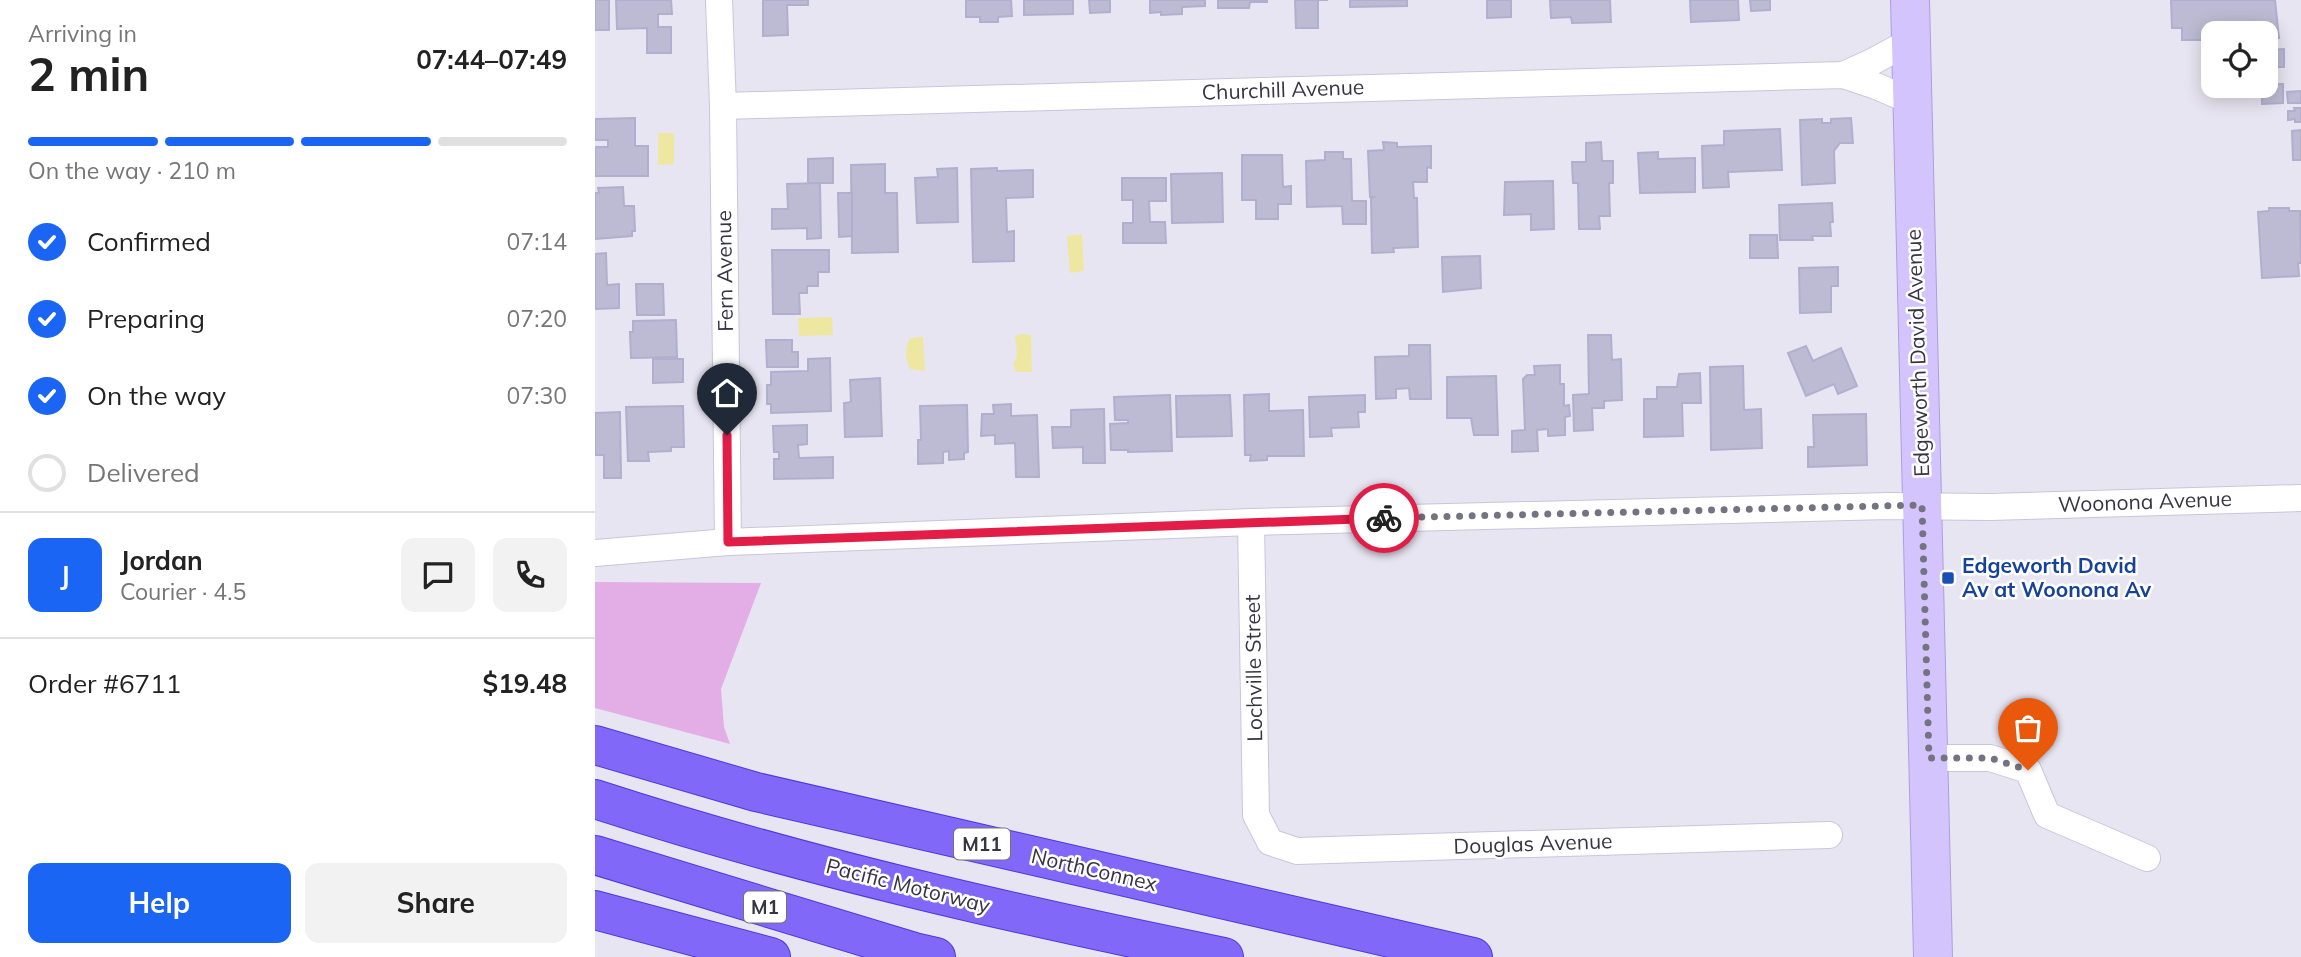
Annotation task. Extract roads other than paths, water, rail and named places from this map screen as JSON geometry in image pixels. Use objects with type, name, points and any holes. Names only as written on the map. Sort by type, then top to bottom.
[{"type":"highway","name":"NorthConnex","points":[[595,745],[756,792],[1473,957]]},
{"type":"highway","name":"Pacific Motorway","points":[[595,799],[672,824],[925,893],[1224,957]]},
{"type":"highway","name":"M1","points":[[595,855],[914,953],[936,957]]},
{"type":"highway","points":[[595,910],[771,957]]},
{"type":"main road","name":"Edgeworth David Avenue","points":[[1910,0],[1933,957]]},
{"type":"street","name":"Fern Avenue","points":[[719,0],[723,106],[728,542]]},
{"type":"street","name":"Churchill Avenue","points":[[1843,75],[1910,41]]},
{"type":"street","name":"Churchill Avenue","points":[[723,106],[1843,75],[1911,101]]},
{"type":"street","name":"Woonona Avenue","points":[[1922,505],[1990,507],[2301,498]]},
{"type":"street","points":[[595,553],[728,542],[1251,522],[1922,505]]},
{"type":"street","name":"Lochville Street","points":[[1251,522],[1256,815]]},
{"type":"street","points":[[1929,758],[1990,758],[2028,770],[2047,814],[2147,858]]},
{"type":"street","name":"Douglas Avenue","points":[[1256,815],[1270,842],[1297,851],[1829,835]]},
{"type":"place","name":"Edgeworth David Av at Woonona Av","points":[[1948,578]]}]
